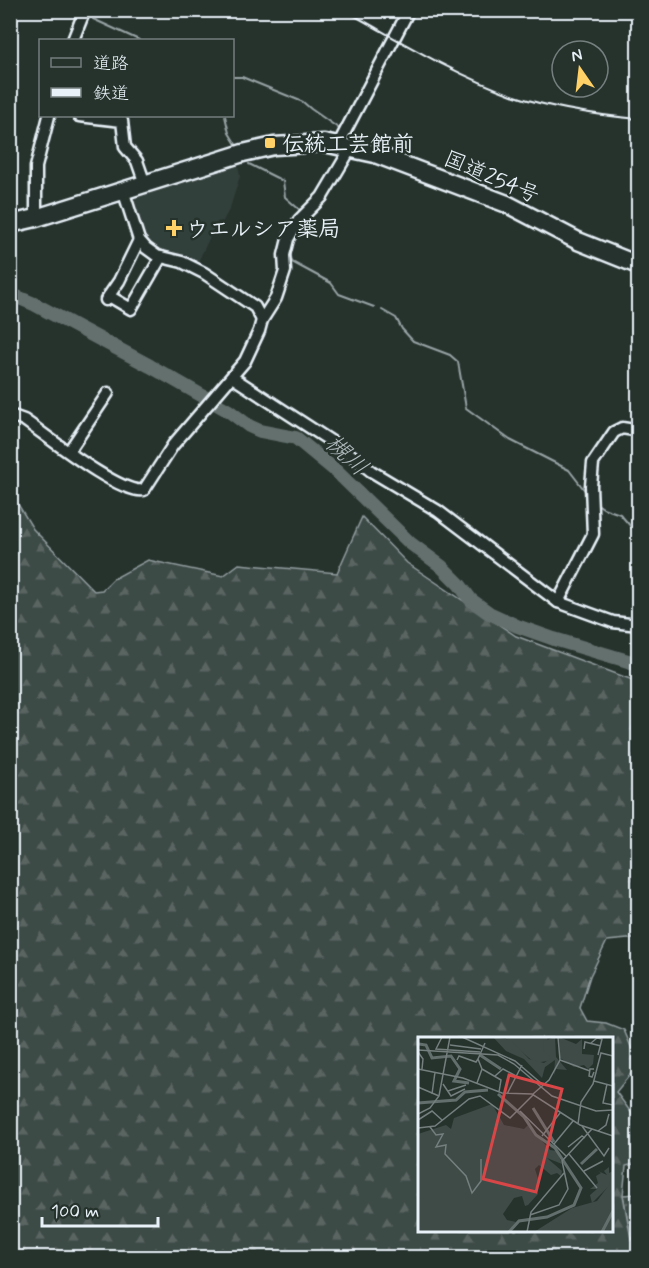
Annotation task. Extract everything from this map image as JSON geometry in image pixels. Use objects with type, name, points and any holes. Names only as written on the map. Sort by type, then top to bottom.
[{"type":"highway","name":"国道254号","points":[[10,224],[36,218],[243,153],[295,143],[344,146],[375,154],[507,204],[578,241],[639,265]]},
{"type":"street","points":[[73,39],[85,10]]},
{"type":"street","points":[[10,415],[24,420],[106,478],[130,490],[138,491],[147,487],[190,424],[245,361],[254,344],[262,320],[276,298],[285,271],[284,255],[288,239],[299,220],[322,197],[409,10]]},
{"type":"street","points":[[36,218],[36,167],[49,117]]},
{"type":"street","points":[[88,117],[122,121],[125,147],[137,161],[145,184]]},
{"type":"street","points":[[123,190],[139,240],[146,248],[161,257],[182,262],[204,273],[255,307],[262,320]]},
{"type":"street","points":[[139,240],[119,281],[107,298],[132,309],[161,257]]},
{"type":"street","points":[[228,380],[346,451],[371,471],[438,511],[558,602],[613,622],[639,625]]},
{"type":"street","points":[[69,451],[108,393]]},
{"type":"street","points":[[558,602],[593,534],[591,497],[593,463],[614,432],[622,428],[634,430],[639,428]]},
{"type":"shaded area","points":[[237,161],[240,176],[230,208],[223,221],[217,222],[197,264],[166,257],[145,241],[129,197]]},
{"type":"green space","points":[[10,491],[33,529],[94,591],[102,590],[113,579],[148,560],[223,576],[239,564],[337,573],[362,517],[407,563],[516,636],[638,682],[638,938],[607,941],[590,976],[580,1008],[587,1021],[606,1023],[624,1030],[634,1054],[633,1071],[616,1092],[638,1122],[638,1163],[626,1166],[623,1195],[631,1239],[638,1239],[638,1257],[11,1257]]},
{"type":"green space","points":[[638,1194],[638,1239],[631,1239],[623,1195]]},
{"type":"waterway","points":[[92,10],[93,19],[137,39]]},
{"type":"waterway","points":[[234,77],[242,77],[303,102],[341,130]]},
{"type":"waterway","points":[[225,117],[229,133],[237,146]]},
{"type":"waterway","points":[[348,136],[358,142]]},
{"type":"waterway","points":[[249,164],[283,181],[285,197],[301,211]]},
{"type":"waterway","points":[[291,247],[304,223]]},
{"type":"waterway","points":[[290,252],[292,262],[331,283],[339,294],[374,307]]},
{"type":"waterway","name":"槻川","points":[[10,294],[34,304],[150,366],[229,411],[249,426],[260,431],[296,438],[336,471],[410,543],[441,566],[471,600],[489,613],[554,639],[638,664]]},
{"type":"waterway","points":[[382,310],[396,318],[413,341],[450,355],[458,362],[466,408],[510,440],[569,470],[586,492]]},
{"type":"waterway","points":[[596,503],[620,514],[638,535]]},
{"type":"railway","points":[[344,10],[447,67],[490,87],[543,104],[575,111],[638,119]]},
{"type":"place","name":"伝統工芸館前","points":[[270,143]]},
{"type":"place","name":"ウエルシア薬局","points":[[174,228]]}]
